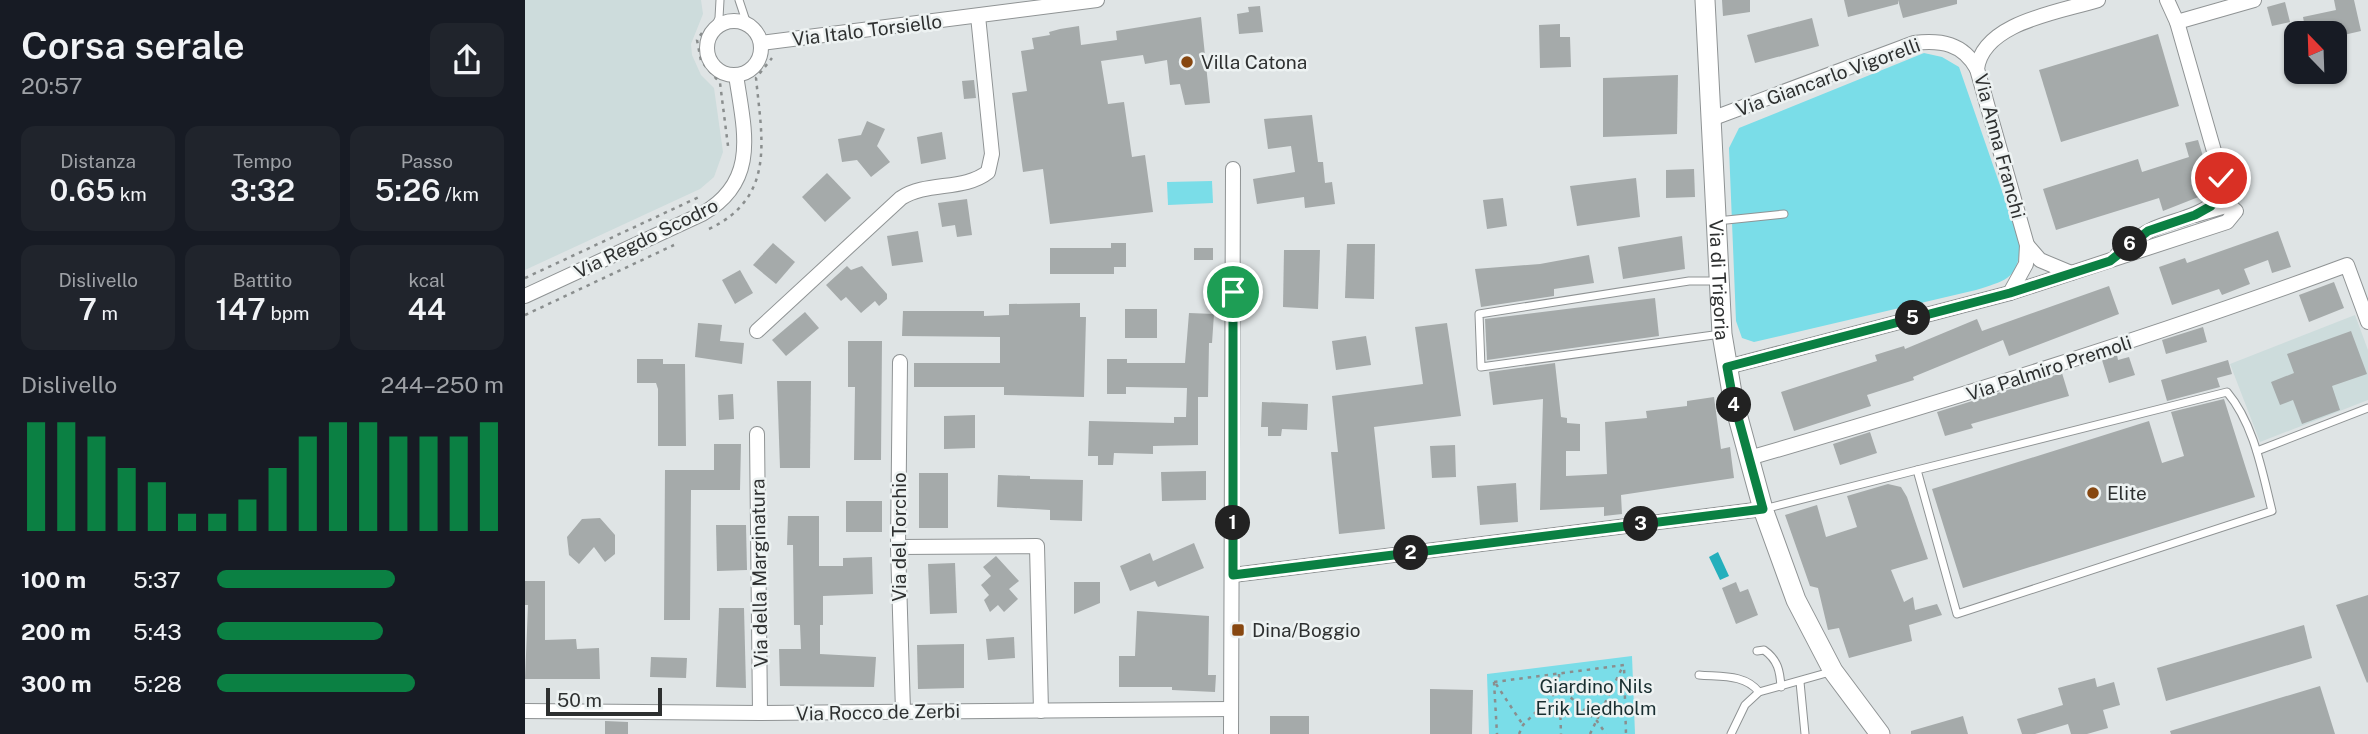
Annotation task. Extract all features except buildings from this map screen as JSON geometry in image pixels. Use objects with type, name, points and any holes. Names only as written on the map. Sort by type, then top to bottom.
[{"type":"street","name":"Via Italo Torsiello","points":[[761,43],[1097,0]]},
{"type":"street","name":"Via di Trigoria","points":[[1705,0],[1722,334],[1727,367],[1763,509],[1796,600],[1833,671],[1880,734]]},
{"type":"street","name":"Via Anna Franchi","points":[[2071,273],[2040,260],[2028,244],[1977,69],[1983,48],[2000,33],[2098,0]]},
{"type":"street","points":[[2167,0],[2177,22],[2222,183],[2217,200],[2195,215]]},
{"type":"street","points":[[2177,22],[2254,0]]},
{"type":"street","points":[[757,331],[901,198],[920,188],[975,179],[988,172],[992,154],[978,16]]},
{"type":"street","points":[[725,23],[747,24],[761,43],[758,61],[753,68],[736,75],[727,74],[713,64],[707,48],[708,32],[725,23]]},
{"type":"street","name":"Via Giancarlo Vigorelli","points":[[1711,119],[1914,43],[1938,41],[1957,46],[1969,55],[1977,69]]},
{"type":"street","name":"Via Regdo Scodro","points":[[525,296],[702,214],[729,194],[741,172],[744,150],[736,75]]},
{"type":"street","points":[[1231,734],[1233,169]]},
{"type":"street","points":[[1727,367],[2010,293],[2110,261],[2227,222],[2236,211],[2229,205],[2148,231],[2110,261]]},
{"type":"street","name":"Via Anna Franchi","points":[[2010,293],[2026,264],[2028,244]]},
{"type":"street","name":"Via Palmiro Premoli","points":[[1749,458],[1977,392],[2227,309],[2347,265],[2368,321]]},
{"type":"street","name":"Via del Torchio","points":[[900,362],[898,547],[902,711]]},
{"type":"street","name":"Via della Marginatura","points":[[757,434],[760,713]]},
{"type":"street","points":[[1233,575],[1763,509]]},
{"type":"street","points":[[898,547],[1037,546],[1041,711]]},
{"type":"street","name":"Via Rocco de Zerbi","points":[[525,710],[760,713],[1231,709]]},
{"type":"lane","points":[[708,32],[719,19],[720,0]]},
{"type":"lane","points":[[739,0],[747,24]]},
{"type":"lane","points":[[1716,221],[1784,214]]},
{"type":"lane","points":[[1719,282],[1689,281],[1479,314],[1481,367],[1722,334]]},
{"type":"lane","points":[[1763,509],[1917,470],[2227,392],[2237,403],[2257,451],[2272,511],[1957,614],[1917,470]]},
{"type":"lane","points":[[2257,451],[2368,408]]},
{"type":"lane","points":[[1757,651],[1764,650],[1771,655],[1779,668],[1781,687]]},
{"type":"lane","points":[[1731,734],[1745,705],[1759,692],[1833,671]]},
{"type":"lane","points":[[1699,675],[1735,678],[1752,683],[1759,692]]},
{"type":"lane","points":[[1800,682],[1805,734]]},
{"type":"path","points":[[708,32],[697,40],[701,61],[720,83],[728,152]]},
{"type":"path","points":[[699,233],[722,223],[750,197],[761,162],[756,78],[773,56]]},
{"type":"path","points":[[525,278],[704,194]]},
{"type":"path","points":[[525,315],[675,244]]},
{"type":"path","points":[[1494,682],[1624,666]]},
{"type":"path","points":[[1590,734],[1624,666]]},
{"type":"path","points":[[1624,666],[1626,734]]},
{"type":"path","points":[[1559,674],[1561,734]]},
{"type":"path","points":[[1494,682],[1524,725]]},
{"type":"path","points":[[1494,682],[1497,734]]},
{"type":"path","points":[[1560,688],[1597,721],[1606,734]]},
{"type":"path","points":[[1520,734],[1524,725],[1560,688]]},
{"type":"shaded area","points":[[525,0],[701,0],[703,14],[691,44],[692,55],[701,75],[714,88],[723,152],[714,177],[700,189],[525,270]]},
{"type":"shaded area","points":[[2355,315],[2368,350],[2368,400],[2260,442],[2230,364]]},
{"type":"shaded area","points":[[1718,552],[1729,576],[1720,580],[1709,557]]},
{"type":"green space","points":[[1924,53],[1942,57],[1959,67],[2020,243],[2014,271],[2004,280],[1976,290],[1754,342],[1742,338],[1736,321],[1729,148],[1739,128]]},
{"type":"green space","points":[[1212,181],[1213,203],[1168,205],[1167,182]]},
{"type":"green space","name":"Giardino Nils Erik Liedholm","points":[[1632,656],[1635,734],[1489,734],[1487,674]]},
{"type":"place","name":"Villa Catona","points":[[1187,62]]},
{"type":"place","name":"Elite","points":[[2093,493]]},
{"type":"place","name":"Dina/Boggio","points":[[1238,630]]},
{"type":"route","points":[[1233,292],[1233,575],[1763,509],[1727,367],[2010,293],[2110,261],[2148,231],[2195,215],[2211,206],[2221,192],[2221,178]]}]
